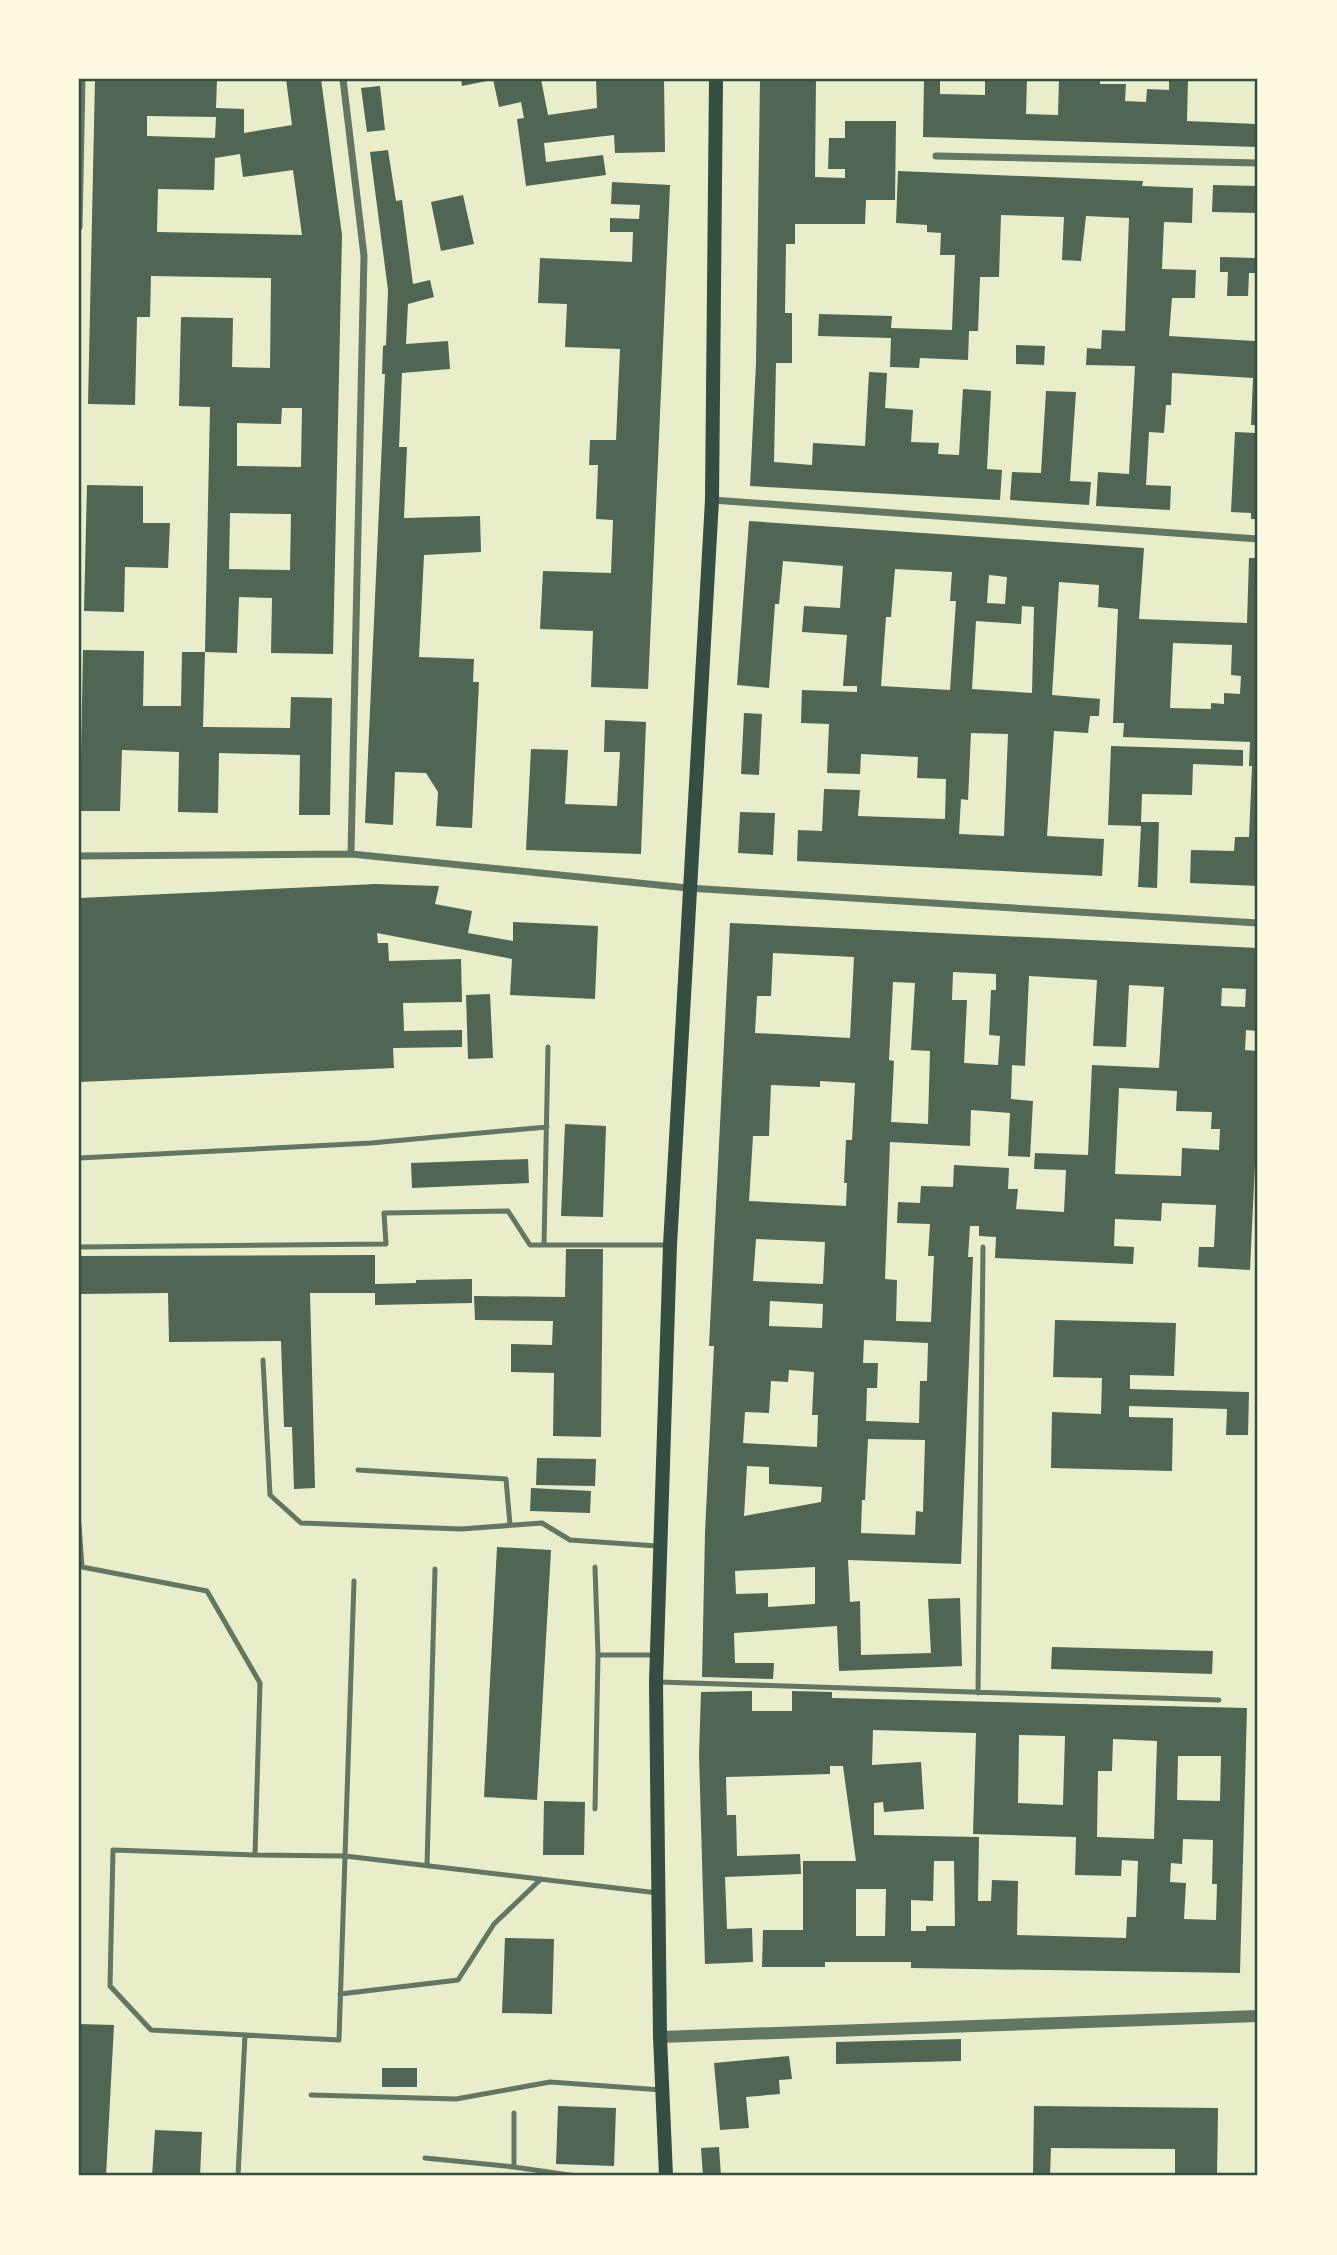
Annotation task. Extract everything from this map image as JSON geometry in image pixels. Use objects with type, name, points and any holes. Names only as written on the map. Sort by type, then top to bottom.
[{"type":"main road","points":[[666,2176],[660,2037],[656,1682],[670,1245],[712,499],[716,79]]},
{"type":"street","points":[[79,227],[82,79]]},
{"type":"street","points":[[343,79],[364,256],[351,854]]},
{"type":"street","points":[[936,156],[1258,163]]},
{"type":"street","points":[[712,499],[1258,539]]},
{"type":"street","points":[[79,856],[351,854],[688,888],[1258,923]]},
{"type":"street","points":[[660,2037],[1258,2016]]},
{"type":"lane","points":[[544,1245],[548,1047]]},
{"type":"lane","points":[[79,1158],[371,1143],[547,1127]]},
{"type":"lane","points":[[79,1247],[386,1244],[384,1213],[494,1212],[508,1212],[530,1245],[670,1245]]},
{"type":"lane","points":[[978,1693],[983,1247]]},
{"type":"lane","points":[[263,1360],[270,1495],[301,1523],[461,1529],[542,1523],[570,1540],[660,1546]]},
{"type":"lane","points":[[358,1470],[506,1479],[510,1525]]},
{"type":"lane","points":[[79,1524],[82,1567],[207,1591],[260,1683],[255,1855]]},
{"type":"lane","points":[[595,1567],[598,1655],[595,1809]]},
{"type":"lane","points":[[427,1866],[435,1569]]},
{"type":"lane","points":[[354,1581],[345,1856],[340,1994],[339,2040],[151,2030],[110,1986],[113,1850],[345,1856],[658,1893]]},
{"type":"lane","points":[[598,1655],[657,1655]]},
{"type":"lane","points":[[656,1682],[1219,1700]]},
{"type":"lane","points":[[340,1994],[458,1980],[494,1924],[541,1879]]},
{"type":"lane","points":[[238,2176],[245,2035]]},
{"type":"lane","points":[[311,2095],[456,2099],[550,2082],[662,2090]]},
{"type":"lane","points":[[514,2113],[514,2167]]},
{"type":"lane","points":[[425,2158],[576,2176]]},
{"type":"building","points":[[95,79],[217,79],[216,108],[244,109],[244,133],[292,125],[286,79],[321,79],[342,235],[333,654],[271,653],[272,598],[239,597],[237,653],[205,652],[210,407],[179,406],[181,317],[233,318],[232,367],[270,368],[271,278],[151,276],[150,317],[137,317],[135,405],[88,404]],"holes":[[[147,116],[216,117],[215,138],[147,136]],[[240,154],[243,177],[293,170],[302,235],[157,232],[158,189],[214,190],[215,158]],[[282,408],[302,408],[301,467],[237,466],[237,423],[281,424]],[[230,513],[291,514],[290,570],[229,569]]]},
{"type":"building","points":[[461,79],[492,79],[492,80],[462,86]]},
{"type":"building","points":[[493,79],[541,79],[548,115],[597,108],[596,79],[664,79],[665,152],[615,153],[614,135],[544,143],[546,162],[603,155],[606,175],[526,186],[517,119],[524,118],[521,102],[499,107]]},
{"type":"building","points":[[760,79],[816,79],[815,177],[845,178],[845,169],[828,169],[829,138],[845,138],[845,121],[896,121],[895,200],[866,200],[865,224],[795,224],[795,244],[786,244],[785,313],[792,313],[792,363],[776,363],[774,462],[812,465],[813,443],[865,446],[869,372],[887,373],[885,408],[913,410],[911,442],[939,443],[938,454],[959,455],[963,389],[991,391],[987,469],[1002,470],[1000,500],[750,486],[756,363]]},
{"type":"building","points":[[924,79],[940,79],[940,94],[985,95],[985,79],[1027,79],[1026,114],[1058,115],[1059,79],[1100,79],[1100,84],[1126,84],[1125,101],[1146,102],[1147,89],[1169,90],[1169,79],[1188,79],[1187,121],[1256,124],[1258,119],[1258,147],[923,137]]},
{"type":"building","points":[[380,86],[385,130],[367,132],[361,88]]},
{"type":"building","points":[[388,150],[396,201],[402,200],[413,284],[430,280],[434,297],[408,304],[406,344],[448,341],[450,369],[402,373],[399,447],[407,447],[404,518],[480,516],[481,552],[424,555],[419,657],[474,659],[473,682],[479,682],[472,828],[436,826],[438,792],[426,773],[395,772],[393,825],[365,823],[385,374],[382,374],[383,346],[386,345],[388,290],[370,152]]},
{"type":"building","points":[[898,171],[1143,181],[1142,186],[1193,188],[1192,223],[1164,222],[1162,269],[1196,270],[1195,298],[1172,298],[1169,336],[1255,341],[1258,328],[1258,519],[1251,519],[1251,513],[1231,512],[1235,432],[1256,433],[1256,425],[1251,425],[1253,378],[1172,373],[1171,405],[1166,405],[1164,433],[1149,432],[1146,485],[1171,486],[1170,510],[1096,506],[1098,472],[1129,474],[1135,366],[1086,365],[1087,348],[1101,349],[1102,330],[1125,331],[1129,218],[1086,216],[1081,261],[1062,260],[1064,217],[1001,215],[999,277],[980,277],[978,331],[969,331],[968,360],[920,358],[919,368],[890,367],[891,338],[818,336],[819,314],[892,316],[891,328],[952,330],[955,255],[940,255],[941,233],[927,232],[927,225],[896,223]]},
{"type":"building","points":[[612,182],[670,185],[648,689],[591,687],[593,631],[540,629],[543,571],[611,573],[613,520],[596,519],[598,465],[589,465],[590,440],[616,440],[620,349],[565,347],[567,304],[538,303],[540,258],[632,262],[633,232],[610,232],[610,218],[639,219],[640,205],[611,204]]},
{"type":"building","points":[[1213,185],[1258,186],[1258,213],[1212,212]]},
{"type":"building","points":[[463,195],[474,244],[441,251],[431,202]]},
{"type":"building","points":[[1256,238],[1258,273],[1249,273],[1248,296],[1227,296],[1228,272],[1220,272],[1220,257],[1255,258]]},
{"type":"building","points":[[1016,345],[1045,346],[1044,365],[1016,364]]},
{"type":"building","points":[[1046,391],[1076,392],[1070,481],[1091,482],[1089,505],[1010,500],[1012,472],[1041,473]]},
{"type":"building","points":[[87,485],[143,486],[143,523],[170,523],[168,568],[125,567],[124,612],[84,611]]},
{"type":"building","points":[[749,521],[1144,548],[1139,619],[1247,623],[1249,558],[1258,558],[1258,886],[1190,883],[1191,850],[1234,851],[1235,837],[1249,837],[1252,766],[1249,766],[1250,742],[1123,737],[1124,723],[1113,723],[1118,609],[1098,607],[1099,585],[1059,582],[1052,695],[1100,699],[1099,716],[1090,716],[1088,733],[1054,731],[1047,836],[1104,839],[1102,876],[797,861],[798,830],[822,831],[824,789],[860,790],[858,816],[945,819],[946,779],[917,778],[918,757],[861,754],[860,774],[827,773],[829,724],[801,723],[802,690],[857,692],[857,686],[843,686],[847,635],[802,632],[804,606],[840,608],[843,566],[783,561],[779,604],[775,604],[769,688],[737,685]],"holes":[[[895,569],[952,572],[950,601],[956,601],[950,690],[881,686],[886,617],[891,617]],[[989,575],[1007,577],[1005,604],[987,603]],[[1022,606],[1034,607],[1032,693],[972,689],[976,621],[1021,624]],[[1173,643],[1232,645],[1231,675],[1241,676],[1240,694],[1224,693],[1224,704],[1211,703],[1211,709],[1170,708]],[[971,733],[1008,734],[1004,836],[959,834],[961,799],[968,800]]]},
{"type":"building","points":[[83,650],[144,651],[143,706],[181,706],[182,652],[205,652],[203,727],[290,728],[291,697],[332,698],[330,815],[299,815],[300,755],[219,753],[218,813],[178,812],[179,752],[122,750],[120,811],[80,811]]},
{"type":"building","points":[[744,713],[762,714],[759,775],[741,774]]},
{"type":"building","points":[[605,720],[646,722],[641,854],[526,850],[531,749],[568,750],[565,804],[617,806],[620,752],[604,752]]},
{"type":"building","points":[[1111,746],[1243,750],[1243,766],[1193,764],[1192,795],[1142,794],[1141,822],[1159,822],[1157,888],[1138,887],[1141,826],[1108,825]]},
{"type":"building","points":[[740,812],[775,813],[773,855],[738,853]]},
{"type":"building","points":[[375,884],[439,886],[435,904],[472,911],[468,933],[513,941],[513,922],[598,926],[595,999],[510,995],[512,959],[377,933],[378,943],[388,943],[389,961],[461,959],[462,1002],[403,1003],[404,1031],[462,1030],[462,1047],[393,1048],[394,1068],[79,1082],[79,898]]},
{"type":"building","points":[[730,923],[1258,948],[1258,1031],[1246,1030],[1245,1050],[1258,1051],[1250,1270],[1198,1267],[1199,1247],[1214,1247],[1216,1205],[1162,1203],[1161,1221],[1115,1219],[1114,1246],[1134,1247],[1133,1264],[995,1258],[996,1237],[979,1236],[979,1226],[970,1226],[968,1257],[973,1257],[961,1564],[848,1560],[850,1602],[860,1601],[861,1655],[931,1653],[928,1599],[960,1598],[962,1666],[839,1671],[837,1626],[734,1633],[735,1663],[774,1663],[773,1679],[702,1677],[705,1533],[714,1346],[709,1346]],"holes":[[[773,953],[854,957],[850,1038],[755,1033],[757,996],[771,996]],[[953,972],[996,974],[996,990],[991,990],[989,1035],[1000,1036],[998,1065],[964,1063],[967,1000],[952,1000]],[[1029,976],[1097,980],[1093,1046],[1126,1047],[1129,985],[1164,987],[1159,1068],[1092,1065],[1088,1155],[1035,1153],[1034,1169],[1066,1170],[1064,1212],[1016,1209],[1018,1189],[1008,1189],[1009,1168],[954,1165],[953,1187],[921,1186],[920,1203],[898,1202],[897,1223],[930,1224],[928,1256],[934,1256],[931,1322],[896,1321],[897,1280],[885,1279],[890,1142],[970,1146],[971,1110],[1010,1113],[1008,1156],[1030,1157],[1033,1101],[1011,1099],[1012,1065],[1025,1066]],[[893,982],[915,983],[911,1050],[930,1051],[928,1124],[891,1122],[894,1061],[889,1060]],[[1222,988],[1246,989],[1245,1007],[1221,1006]],[[820,1081],[855,1083],[852,1140],[846,1140],[846,1206],[749,1201],[753,1136],[769,1136],[771,1085],[820,1087]],[[1119,1088],[1177,1091],[1176,1111],[1212,1112],[1211,1129],[1220,1129],[1219,1150],[1182,1148],[1181,1176],[1115,1174]],[[756,1239],[825,1242],[823,1284],[753,1281]],[[770,1301],[823,1304],[822,1328],[769,1326]],[[864,1340],[928,1343],[927,1381],[920,1381],[919,1423],[866,1421],[867,1388],[877,1388],[878,1363],[863,1363]],[[789,1370],[814,1372],[812,1415],[818,1415],[817,1447],[743,1443],[745,1412],[769,1413],[771,1381],[788,1382]],[[868,1439],[925,1440],[923,1512],[916,1511],[915,1535],[861,1533]],[[747,1466],[769,1467],[769,1484],[822,1487],[821,1502],[744,1516]],[[815,1567],[815,1604],[768,1607],[768,1593],[736,1594],[735,1571]]]},
{"type":"building","points":[[490,994],[493,1058],[468,1059],[466,995]]},
{"type":"building","points":[[565,1124],[606,1126],[603,1217],[561,1216]]},
{"type":"building","points":[[528,1159],[529,1183],[412,1188],[411,1163]]},
{"type":"building","points":[[566,1249],[603,1249],[601,1437],[553,1436],[554,1373],[511,1372],[511,1344],[552,1345],[553,1321],[475,1320],[474,1296],[565,1297]]},
{"type":"building","points":[[375,1255],[375,1284],[472,1279],[472,1303],[375,1305],[375,1293],[310,1293],[315,1488],[294,1489],[292,1427],[284,1427],[281,1341],[169,1342],[168,1293],[79,1294],[79,1256]]},
{"type":"building","points":[[1055,1320],[1176,1323],[1174,1376],[1130,1375],[1130,1389],[1249,1392],[1248,1435],[1226,1435],[1227,1409],[1129,1406],[1129,1417],[1173,1418],[1172,1471],[1051,1468],[1052,1412],[1101,1414],[1102,1378],[1053,1377]]},
{"type":"building","points":[[537,1458],[596,1459],[595,1486],[536,1485]]},
{"type":"building","points":[[531,1488],[591,1491],[590,1513],[530,1511]]},
{"type":"building","points":[[497,1547],[551,1550],[537,1800],[484,1797]]},
{"type":"building","points":[[1052,1647],[1213,1651],[1212,1674],[1051,1669]]},
{"type":"building","points":[[752,1691],[752,1711],[792,1711],[792,1691],[832,1692],[832,1698],[1247,1708],[1240,1973],[911,1968],[911,1962],[825,1962],[825,1967],[762,1967],[763,1930],[803,1930],[803,1861],[856,1861],[843,1766],[830,1766],[830,1774],[726,1777],[727,1815],[736,1815],[737,1856],[800,1854],[801,1874],[725,1877],[727,1929],[752,1928],[753,1962],[705,1964],[699,1755],[701,1692]],"holes":[[[873,1730],[976,1733],[973,1834],[1076,1837],[1075,1875],[1121,1876],[1122,1860],[1138,1861],[1136,1917],[1127,1917],[1126,1938],[1017,1935],[1018,1881],[992,1880],[991,1901],[978,1901],[979,1837],[874,1835],[874,1803],[883,1802],[884,1812],[924,1809],[921,1762],[872,1765]],[[1019,1735],[1065,1736],[1063,1805],[1018,1803]],[[1113,1739],[1157,1741],[1154,1839],[1097,1837],[1098,1771],[1112,1771]],[[1178,1756],[1221,1756],[1220,1801],[1177,1800]],[[1183,1839],[1213,1840],[1212,1884],[1217,1884],[1216,1920],[1184,1919],[1186,1883],[1170,1882],[1171,1863],[1182,1864]],[[934,1861],[954,1861],[955,1926],[926,1926],[926,1931],[911,1931],[911,1900],[933,1901]],[[856,1889],[886,1889],[885,1936],[856,1936]]]},
{"type":"building","points":[[544,1801],[585,1802],[584,1855],[543,1855]]},
{"type":"building","points":[[505,1938],[554,1939],[552,2014],[502,2013]]},
{"type":"building","points":[[79,2024],[114,2025],[106,2176],[79,2176]]},
{"type":"building","points":[[961,2039],[961,2061],[836,2064],[836,2042]]},
{"type":"building","points":[[789,2056],[792,2079],[779,2080],[780,2094],[746,2097],[749,2128],[720,2130],[714,2063]]},
{"type":"building","points":[[382,2068],[417,2068],[417,2087],[382,2087]]},
{"type":"building","points":[[558,2106],[616,2108],[614,2166],[556,2164]]},
{"type":"building","points":[[1034,2106],[1218,2108],[1217,2176],[1175,2176],[1175,2149],[1051,2148],[1050,2176],[1033,2176]]},
{"type":"building","points":[[155,2130],[202,2132],[200,2176],[152,2176]]},
{"type":"building","points":[[719,2147],[721,2176],[703,2176],[701,2148]]},
{"type":"building","points":[[482,2173],[505,2174],[505,2176],[481,2176]]}]
